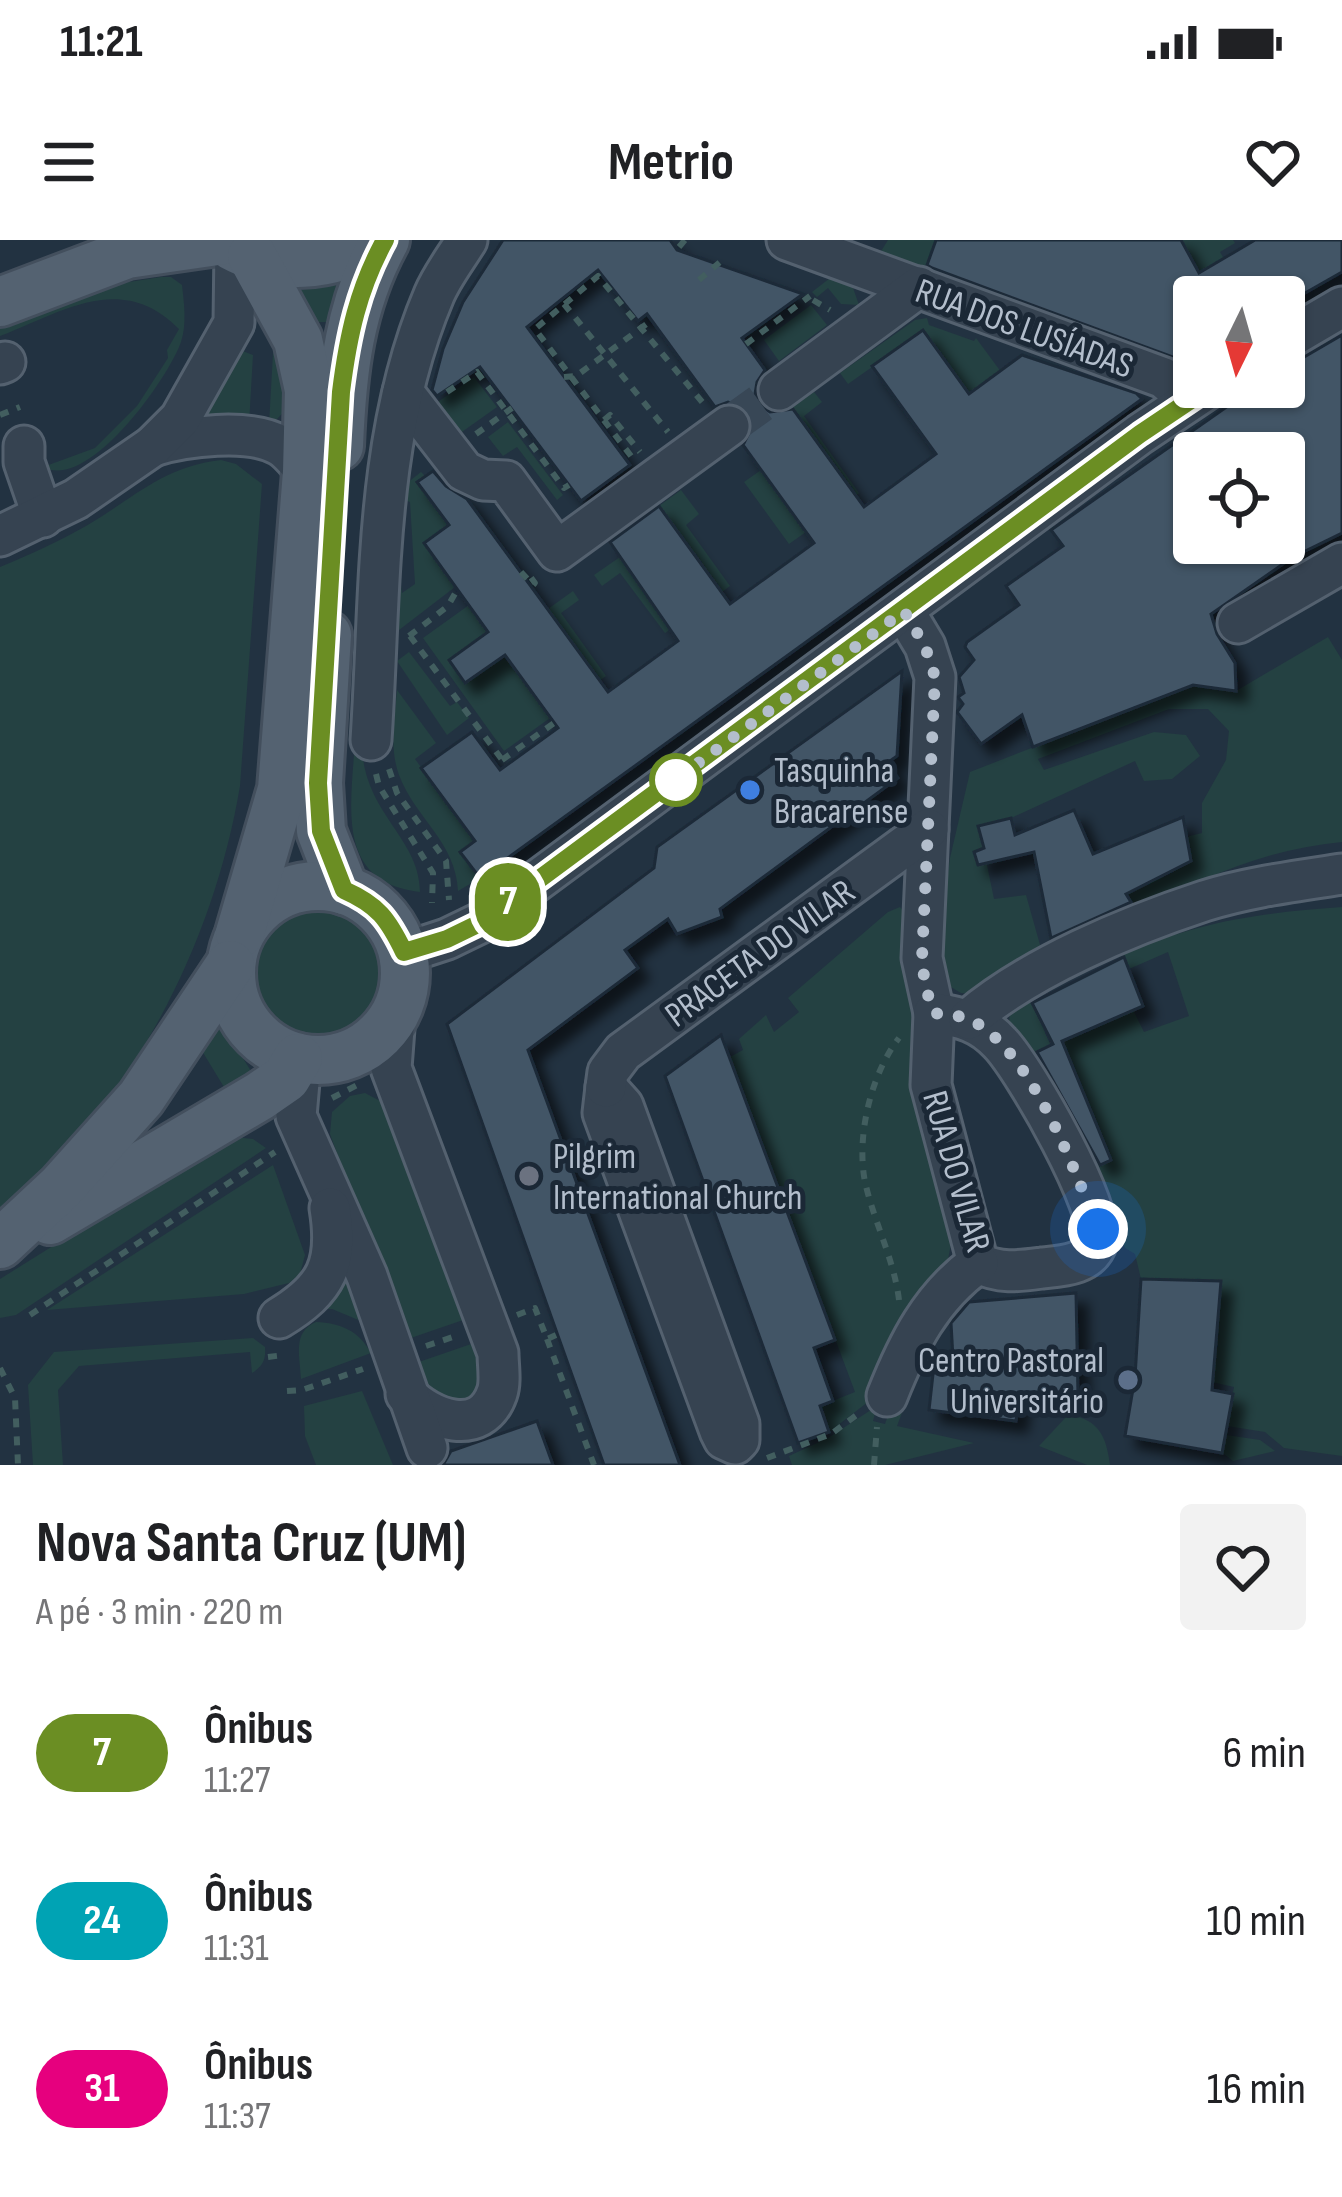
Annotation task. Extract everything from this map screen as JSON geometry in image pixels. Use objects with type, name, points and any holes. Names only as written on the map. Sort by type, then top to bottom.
[{"type":"main road","points":[[0,268],[71,240]]},
{"type":"main road","points":[[0,302],[127,254],[234,246],[278,262],[322,261],[373,240]]},
{"type":"main road","points":[[344,890],[321,831],[318,783],[341,392],[350,326],[368,272],[386,240]]},
{"type":"main road","points":[[0,1247],[141,1098],[235,949],[260,908],[285,892],[314,886],[344,890],[370,901],[392,927],[404,952],[404,993],[381,1034],[362,1049],[338,1058],[299,1058],[266,1043],[240,1014],[232,990],[235,949],[282,789],[308,472],[307,367],[298,340],[234,246]]},
{"type":"main road","points":[[0,1247],[286,1078],[299,1058]]},
{"type":"street","points":[[379,751],[385,488],[403,392],[436,290],[467,240]]},
{"type":"street","name":"RUA DOS LUSÍADAS","points":[[787,240],[1173,382]]},
{"type":"street","points":[[11,432],[22,457],[23,526],[76,500],[153,446],[180,419],[234,323],[234,246]]},
{"type":"street","points":[[779,390],[919,287]]},
{"type":"street","points":[[1305,329],[1342,307]]},
{"type":"street","points":[[403,392],[464,471],[483,480],[506,481],[534,563],[719,418]]},
{"type":"street","points":[[404,952],[480,923],[1181,408]]},
{"type":"street","points":[[153,446],[196,436],[259,440],[279,445],[308,472]]},
{"type":"street","points":[[1238,623],[1342,562]]},
{"type":"street","name":"RUA DO VILAR","points":[[904,611],[925,646],[935,677],[922,958],[925,986],[952,1016],[999,1041],[1032,1085],[1066,1149],[1098,1229],[1097,1246],[1083,1261],[1011,1272],[979,1264],[931,1085],[952,1016]]},
{"type":"street","name":"PRACETA DO VILAR","points":[[606,1087],[608,1072],[622,1052],[928,829]]},
{"type":"street","points":[[952,1016],[989,1002],[1055,964],[1206,900],[1342,874]]},
{"type":"street","points":[[395,1015],[391,1068],[498,1353],[497,1393],[486,1410],[471,1419],[449,1421],[432,1416],[406,1394]]},
{"type":"street","points":[[282,1336],[319,1289],[332,1251],[331,1214],[306,1111],[299,1058]]},
{"type":"street","points":[[606,1087],[623,1106],[731,1403],[740,1433],[735,1444],[720,1431],[603,1113],[606,1087]]},
{"type":"street","points":[[234,1109],[306,1111]]},
{"type":"street","points":[[323,1179],[367,1276],[428,1448]]},
{"type":"street","points":[[887,1396],[927,1311],[954,1281],[979,1264]]},
{"type":"path","points":[[699,280],[720,262]]},
{"type":"path","points":[[628,452],[535,329],[598,276],[719,418]]},
{"type":"path","points":[[746,344],[811,298],[838,317]]},
{"type":"path","points":[[564,304],[662,426]]},
{"type":"path","points":[[567,377],[652,320]]},
{"type":"path","points":[[445,394],[477,372],[564,488],[569,485]]},
{"type":"path","points":[[463,442],[509,409]]},
{"type":"path","points":[[604,420],[610,416],[636,446]]},
{"type":"path","points":[[448,606],[457,590]]},
{"type":"path","points":[[464,600],[448,606],[406,639],[473,716],[504,763],[554,723]]},
{"type":"path","points":[[379,751],[397,793],[446,861],[449,903]]},
{"type":"path","points":[[379,751],[379,786],[433,873],[432,903]]},
{"type":"path","points":[[905,1351],[897,1286],[864,1178],[864,1136],[875,1081],[890,1050],[909,1025],[952,1016]]},
{"type":"path","points":[[306,1111],[376,1075]]},
{"type":"path","points":[[30,1315],[275,1152]]},
{"type":"path","points":[[525,1312],[535,1308],[594,1465]]},
{"type":"path","points":[[547,1339],[556,1335]]},
{"type":"path","points":[[268,1357],[282,1336]]},
{"type":"path","points":[[0,1368],[15,1398],[19,1465]]},
{"type":"path","points":[[764,1459],[830,1434],[887,1396]]},
{"type":"path","points":[[874,1465],[878,1422],[887,1396]]},
{"type":"green space","points":[[888,240],[936,240],[926,268],[880,253]]},
{"type":"green space","points":[[1181,240],[1233,240],[1220,252],[1231,271],[1201,276]]},
{"type":"green space","points":[[834,275],[852,285],[859,305],[841,304],[828,288],[817,297],[812,292]]},
{"type":"green space","points":[[161,277],[182,285],[184,321],[181,342],[160,381],[103,448],[61,470],[43,467],[95,448],[137,406],[168,358],[167,350],[179,329],[158,312],[114,299],[70,308],[0,336],[0,327],[116,284]]},
{"type":"green space","points":[[339,285],[332,322],[309,322],[293,291]]},
{"type":"green space","points":[[811,305],[827,325],[779,361],[764,340]]},
{"type":"green space","points":[[927,318],[929,325],[976,338],[1018,395],[986,418],[923,331],[848,384],[840,373],[915,320]]},
{"type":"green space","points":[[240,350],[253,355],[249,424],[203,420]]},
{"type":"green space","points":[[285,352],[288,402],[269,425],[273,353]]},
{"type":"green space","points":[[474,377],[497,407],[452,439],[429,408]]},
{"type":"green space","points":[[814,392],[822,402],[804,416],[859,493],[856,496],[792,408]]},
{"type":"green space","points":[[508,422],[563,495],[557,500],[517,447],[503,456],[488,437]]},
{"type":"green space","points":[[221,460],[236,464],[262,484],[240,786],[219,874],[169,1001],[123,1079],[85,1129],[0,1218],[0,567],[75,532],[165,477]]},
{"type":"green space","points":[[761,470],[806,532],[789,544],[744,482]]},
{"type":"green space","points":[[421,472],[425,476],[418,483],[449,525],[424,544],[455,587],[386,640],[397,554],[402,593],[415,584],[410,502],[392,495]]},
{"type":"green space","points":[[681,490],[699,514],[686,525],[730,586],[722,592],[659,506]]},
{"type":"green space","points":[[620,557],[671,629],[665,633],[620,573],[602,586],[594,575]]},
{"type":"green space","points":[[573,591],[579,600],[561,613],[606,676],[599,681],[548,609]]},
{"type":"green space","points":[[469,605],[550,718],[504,751],[423,638]]},
{"type":"green space","points":[[1328,637],[1342,660],[1342,842],[1288,851],[1236,867],[1137,914],[1126,894],[1191,861],[1186,837],[1202,833],[1202,803],[1226,760],[1229,731],[1208,709],[1169,709],[1038,759],[1044,770],[1154,732],[1186,735],[1200,756],[1172,779],[1144,781],[1135,761],[1011,818],[979,826],[994,899],[1026,895],[1044,959],[974,994],[949,986],[936,963],[950,858],[970,772],[1193,685],[1236,691]]},
{"type":"green space","points":[[409,652],[450,706],[457,702],[469,718],[447,735],[397,661]]},
{"type":"green space","points":[[397,690],[436,743],[415,759],[475,841],[461,852],[480,878],[458,891],[443,844],[399,775],[393,743]]},
{"type":"green space","points":[[355,738],[362,739],[364,764],[379,805],[411,855],[420,892],[392,885],[373,873],[360,856],[351,813]]},
{"type":"green space","points":[[317,900],[344,906],[368,921],[383,945],[389,972],[383,999],[368,1023],[344,1038],[317,1044],[290,1038],[266,1023],[251,999],[245,972],[251,945],[266,921],[290,906]]},
{"type":"green space","points":[[900,907],[905,913],[922,1073],[953,1232],[948,1260],[894,1354],[877,1395],[829,1432],[820,1406],[855,1392],[730,1057],[743,1050],[739,1039],[766,1015],[774,1032],[799,1012],[788,998],[888,912]]},
{"type":"green space","points":[[1342,907],[1342,1456],[1284,1448],[1265,1432],[1227,1426],[1234,1387],[1212,1382],[1220,1281],[1141,1279],[1135,1254],[1125,1248],[1076,1128],[1096,1123],[1062,1041],[1133,1010],[1144,1032],[1189,1016],[1168,952],[1129,969],[1123,954],[1231,920]]},
{"type":"green space","points":[[1028,994],[1051,1046],[1034,1054],[1009,1022],[1011,1008]]},
{"type":"green space","points":[[220,1005],[230,1037],[257,1081],[230,1097],[199,1046]]},
{"type":"green space","points":[[365,1093],[386,1104],[469,1318],[405,1340],[330,1134],[332,1112],[350,1096]]},
{"type":"green space","points":[[234,1137],[253,1139],[266,1148],[16,1315],[0,1318],[0,1279]]},
{"type":"green space","points":[[273,1165],[305,1255],[300,1274],[289,1283],[244,1294],[47,1310]]},
{"type":"green space","points":[[341,1253],[368,1324],[332,1309],[307,1309]]},
{"type":"green space","points":[[939,1315],[897,1426],[974,1443],[885,1465],[792,1465],[789,1456],[828,1438],[877,1406],[873,1421],[885,1424],[903,1371]]},
{"type":"green space","points":[[316,1322],[348,1330],[371,1353],[301,1379],[300,1338]]},
{"type":"green space","points":[[253,1338],[265,1352],[252,1373],[250,1352],[79,1366],[58,1390],[63,1465],[33,1465],[28,1385],[54,1352]]},
{"type":"green space","points":[[477,1342],[488,1370],[477,1403],[431,1401],[413,1364]]},
{"type":"green space","points":[[362,1391],[393,1465],[316,1465],[305,1436],[304,1406]]},
{"type":"green space","points":[[1068,1415],[1094,1425],[1110,1465],[1087,1465],[1039,1446]]},
{"type":"green space","points":[[1226,1435],[1260,1440],[1275,1451],[1233,1461],[1223,1453]]},
{"type":"building","points":[[503,240],[670,240],[677,250],[803,294],[742,338],[765,370],[755,394],[770,412],[793,409],[864,507],[936,454],[872,366],[923,330],[969,394],[1022,355],[1142,399],[480,878],[460,852],[475,841],[421,768],[472,732],[500,770],[558,728],[505,655],[465,683],[449,660],[488,632],[424,543],[449,525],[417,482],[433,471],[467,499],[608,692],[678,641],[610,542],[659,506],[730,604],[814,543],[743,445],[753,425],[748,411],[728,402],[715,407],[647,314],[638,321],[598,270],[527,327],[630,465],[581,501],[480,367],[437,396],[432,390],[443,349],[463,302]]},
{"type":"building","points":[[936,240],[1181,240],[1199,273],[1255,240],[1342,240],[1342,272],[1305,293],[1305,276],[1173,276],[1173,357],[927,265]]},
{"type":"building","points":[[1342,335],[1342,533],[1305,551],[1305,432],[1191,432],[1225,408],[1305,408],[1305,357]]},
{"type":"building","points":[[1173,444],[1173,564],[1283,564],[1211,614],[1235,663],[1236,691],[1193,685],[1033,747],[1022,715],[981,744],[957,712],[963,704],[958,697],[964,693],[959,677],[974,660],[965,647],[1019,605],[1006,586],[1063,546],[1051,530]]},
{"type":"building","points":[[902,671],[897,756],[887,763],[898,778],[720,909],[722,917],[677,934],[668,919],[625,950],[638,968],[528,1050],[680,1465],[604,1465],[447,1024],[654,868],[657,847]]},
{"type":"building","points":[[1074,810],[1093,854],[1183,817],[1191,861],[1126,894],[1131,902],[1051,938],[1034,852],[978,865],[974,852],[984,848],[978,826],[1011,818],[1015,835]]},
{"type":"building","points":[[1124,957],[1143,1006],[1062,1041],[1111,1160],[1100,1165],[1037,1052],[1053,1044],[1032,1003]]},
{"type":"building","points":[[721,1035],[835,1340],[814,1348],[833,1401],[820,1406],[829,1432],[798,1443],[665,1076]]},
{"type":"building","points":[[1141,1279],[1221,1281],[1212,1390],[1233,1394],[1222,1453],[1125,1436],[1135,1377]]},
{"type":"building","points":[[1076,1293],[1078,1396],[1019,1395],[1016,1421],[929,1410],[935,1356],[953,1358],[951,1323],[969,1302]]},
{"type":"building","points":[[537,1421],[553,1465],[443,1465],[451,1451]]},
{"type":"tunnel","points":[[729,426],[779,390]]},
{"type":"bus line","name":"7","points":[[385,240],[368,272],[347,338],[318,783],[321,831],[344,890],[370,901],[392,927],[404,952],[480,923],[1179,408]]},
{"type":"place","name":"Tasquinha Bracarense","points":[[750,790]]},
{"type":"place","name":"Pilgrim International Church","points":[[529,1176]]},
{"type":"place","name":"Centro Pastoral Universitário","points":[[1128,1380]]},
{"type":"route","points":[[676,780],[670,784],[904,611],[925,646],[935,677],[922,958],[925,986],[934,1013],[970,1019],[999,1041],[1032,1085],[1066,1149],[1098,1229]]}]
